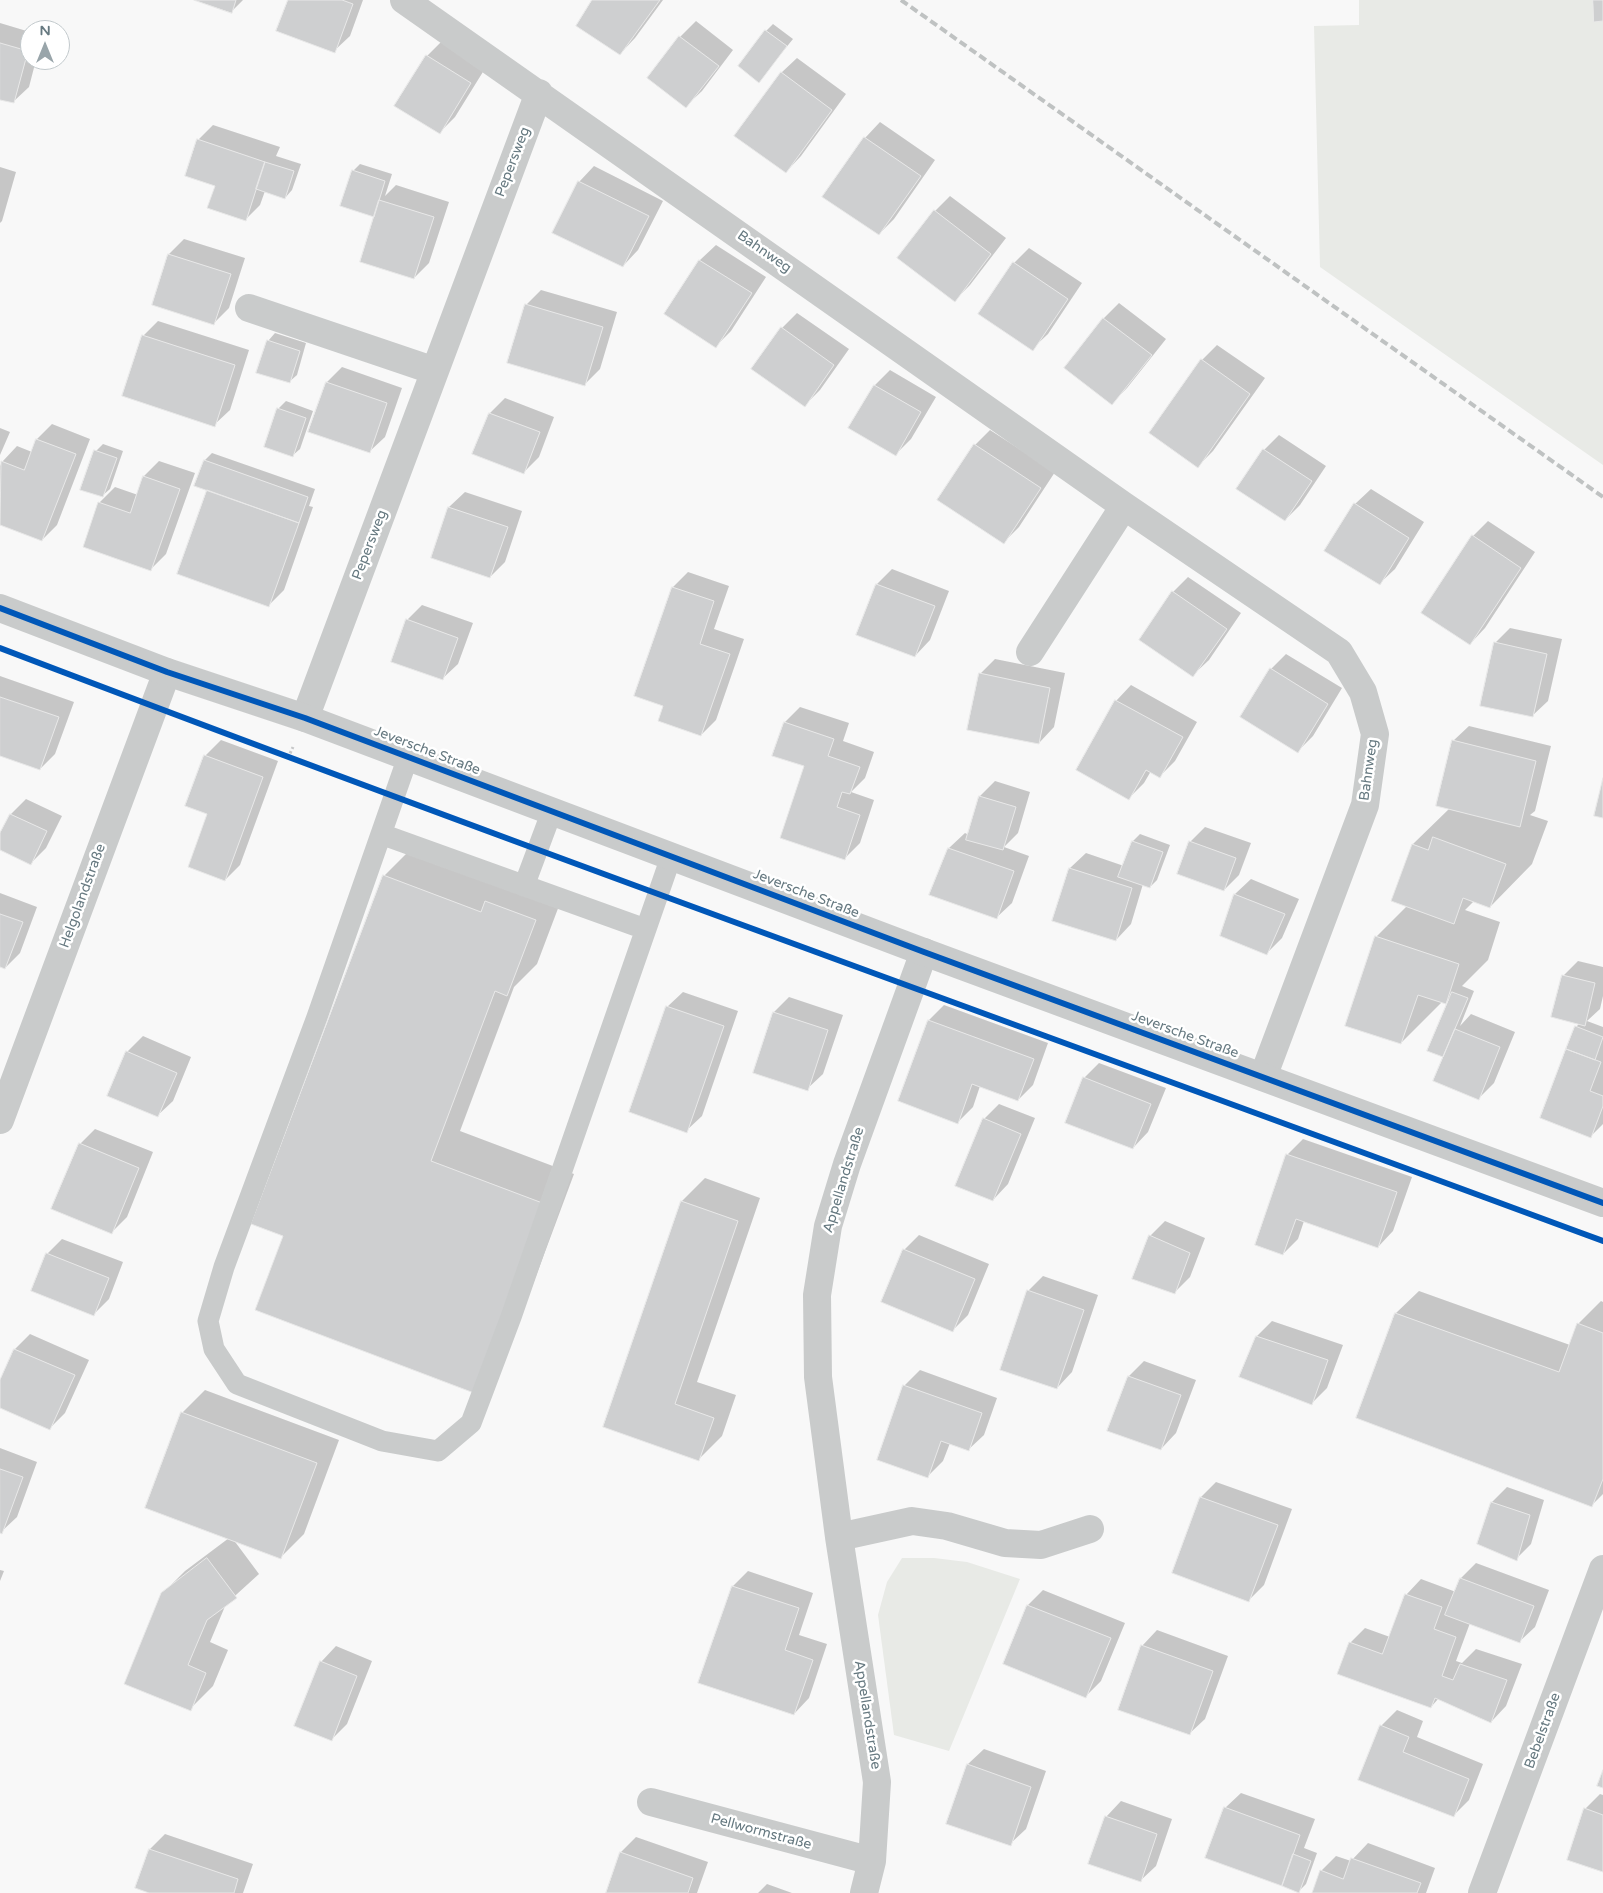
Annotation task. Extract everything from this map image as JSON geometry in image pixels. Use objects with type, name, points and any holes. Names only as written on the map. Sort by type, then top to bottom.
[{"type":"street","name":"Bahnweg","points":[[404,0],[539,93],[1124,506],[1339,652],[1363,692],[1375,734],[1365,805],[1263,1077]]},
{"type":"street","name":"Pepersweg","points":[[305,718],[539,93]]},
{"type":"street","points":[[249,308],[435,371]]},
{"type":"street","points":[[1030,652],[1124,506]]},
{"type":"street","name":"Jeversche Straße","points":[[0,608],[166,672],[305,718],[924,952],[1603,1203]]},
{"type":"street","name":"Helgolandstraße","points":[[0,1120],[166,672]]},
{"type":"street","name":"Appellandstraße","points":[[864,1893],[872,1861],[877,1782],[839,1537],[818,1377],[817,1295],[828,1226],[850,1155],[910,986],[924,952]]},
{"type":"street","points":[[839,1537],[912,1521],[947,1526],[1005,1543],[1041,1545],[1090,1529]]},
{"type":"street","name":"Bebelstraße","points":[[1482,1893],[1603,1569]]},
{"type":"street","name":"Pellwormstraße","points":[[651,1802],[872,1861]]},
{"type":"lane","points":[[408,757],[316,1017],[224,1267],[208,1321],[214,1349],[237,1384],[382,1441],[438,1451],[471,1422],[511,1317],[671,857]]},
{"type":"lane","points":[[524,886],[552,811]]},
{"type":"lane","points":[[381,834],[645,929]]},
{"type":"path","points":[[0,648],[537,850],[1603,1241]]},
{"type":"path","points":[[1249,1110],[1263,1077]]},
{"type":"shaded area","points":[[1359,0],[1603,0],[1603,465],[1320,267],[1314,26],[1359,25]]},
{"type":"shaded area","points":[[902,1558],[934,1558],[967,1562],[1020,1579],[949,1751],[894,1735],[878,1615],[887,1582]]},
{"type":"building","points":[[194,0],[236,0],[232,13]]},
{"type":"building","points":[[288,0],[342,0],[353,4],[335,53],[276,31]]},
{"type":"building","points":[[592,0],[660,0],[620,55],[576,26]]},
{"type":"building","points":[[1593,0],[1603,0],[1603,21],[1594,22]]},
{"type":"building","points":[[765,30],[787,46],[759,83],[738,66]]},
{"type":"building","points":[[679,36],[719,66],[686,108],[647,78]]},
{"type":"building","points":[[0,43],[20,49],[20,70],[23,70],[14,103],[0,100]]},
{"type":"building","points":[[426,55],[471,83],[440,134],[394,106]]},
{"type":"building","points":[[781,72],[832,110],[786,173],[734,136]]},
{"type":"building","points":[[864,137],[921,176],[879,235],[822,197]]},
{"type":"building","points":[[197,139],[265,162],[246,221],[207,208],[215,186],[185,176]]},
{"type":"building","points":[[265,162],[294,171],[285,199],[256,189]]},
{"type":"building","points":[[352,170],[385,181],[374,217],[340,206]]},
{"type":"building","points":[[578,181],[649,216],[623,267],[552,233]]},
{"type":"building","points":[[379,200],[434,217],[414,279],[360,262]]},
{"type":"building","points":[[934,210],[991,254],[955,302],[897,258]]},
{"type":"building","points":[[168,254],[231,274],[214,325],[152,305]]},
{"type":"building","points":[[699,260],[752,293],[716,348],[664,314]]},
{"type":"building","points":[[1013,262],[1068,299],[1033,351],[978,314]]},
{"type":"building","points":[[525,304],[603,327],[585,386],[507,363]]},
{"type":"building","points":[[1103,318],[1152,355],[1112,405],[1064,368]]},
{"type":"building","points":[[781,327],[834,365],[805,407],[751,369]]},
{"type":"building","points":[[142,335],[235,365],[215,427],[122,396]]},
{"type":"building","points":[[267,340],[300,351],[290,383],[256,373]]},
{"type":"building","points":[[1201,359],[1250,394],[1198,468],[1149,433]]},
{"type":"building","points":[[326,382],[387,403],[370,453],[308,432]]},
{"type":"building","points":[[874,385],[921,412],[896,456],[848,428]]},
{"type":"building","points":[[277,408],[306,418],[293,457],[264,447]]},
{"type":"building","points":[[489,413],[540,432],[524,474],[472,454]]},
{"type":"building","points":[[36,439],[76,454],[42,541],[0,525],[1,461],[24,470]]},
{"type":"building","points":[[974,444],[1041,488],[1004,544],[937,500]]},
{"type":"building","points":[[1263,449],[1312,481],[1285,521],[1236,489]]},
{"type":"building","points":[[94,450],[117,458],[103,497],[80,490]]},
{"type":"building","points":[[204,460],[308,497],[299,523],[194,486]]},
{"type":"building","points":[[143,476],[180,489],[151,571],[83,547],[98,502],[130,513]]},
{"type":"building","points":[[207,490],[299,523],[269,607],[177,574]]},
{"type":"building","points":[[1354,503],[1409,538],[1380,585],[1324,551]]},
{"type":"building","points":[[448,507],[508,527],[490,578],[431,558]]},
{"type":"building","points":[[1472,535],[1521,568],[1470,645],[1421,613]]},
{"type":"building","points":[[876,584],[935,606],[915,657],[856,635]]},
{"type":"building","points":[[672,587],[714,601],[700,644],[730,654],[701,736],[658,721],[663,706],[634,696]]},
{"type":"building","points":[[1172,591],[1227,629],[1193,677],[1139,640]]},
{"type":"building","points":[[406,619],[458,638],[443,680],[391,662]]},
{"type":"building","points":[[1494,642],[1547,654],[1533,717],[1480,706]]},
{"type":"building","points":[[1270,668],[1328,704],[1298,753],[1240,717]]},
{"type":"building","points":[[979,673],[1050,688],[1039,744],[967,730]]},
{"type":"building","points":[[0,697],[59,717],[40,770],[0,756]]},
{"type":"building","points":[[1115,700],[1183,737],[1160,778],[1146,770],[1129,800],[1076,770]]},
{"type":"building","points":[[784,722],[834,739],[828,756],[860,767],[850,794],[842,792],[837,807],[860,815],[845,860],[780,838],[804,766],[772,756]]},
{"type":"building","points":[[1452,740],[1536,761],[1520,827],[1436,806]]},
{"type":"building","points":[[204,755],[263,777],[225,881],[188,867],[207,814],[185,806]]},
{"type":"building","points":[[1603,778],[1603,818],[1594,816]]},
{"type":"building","points":[[979,796],[1016,807],[1003,850],[966,840]]},
{"type":"building","points":[[10,814],[47,831],[31,865],[0,850],[0,833]]},
{"type":"building","points":[[1433,837],[1506,864],[1490,908],[1463,898],[1454,924],[1391,901],[1412,844],[1428,850]]},
{"type":"building","points":[[1132,841],[1163,852],[1150,888],[1118,877]]},
{"type":"building","points":[[1189,841],[1236,858],[1224,891],[1177,874]]},
{"type":"building","points":[[948,848],[1014,871],[997,919],[929,895]]},
{"type":"building","points":[[1069,868],[1132,888],[1116,941],[1052,921]]},
{"type":"building","points":[[383,875],[481,912],[485,901],[536,920],[507,996],[495,991],[431,1161],[545,1204],[474,1393],[255,1310],[283,1236],[251,1224]]},
{"type":"building","points":[[1234,894],[1285,914],[1267,955],[1220,936]]},
{"type":"building","points":[[0,914],[23,922],[5,969],[0,967]]},
{"type":"building","points":[[1375,936],[1459,964],[1446,1004],[1418,995],[1401,1044],[1345,1026]]},
{"type":"building","points":[[1562,975],[1595,983],[1585,1026],[1551,1017]]},
{"type":"building","points":[[1452,992],[1468,998],[1443,1057],[1427,1051]]},
{"type":"building","points":[[666,1006],[724,1026],[687,1133],[629,1112]]},
{"type":"building","points":[[773,1012],[828,1030],[808,1091],[753,1073]]},
{"type":"building","points":[[928,1020],[1034,1059],[1018,1101],[972,1084],[958,1124],[898,1101]]},
{"type":"building","points":[[1575,1026],[1603,1037],[1595,1060],[1566,1049]]},
{"type":"building","points":[[1455,1029],[1500,1047],[1479,1100],[1433,1081]]},
{"type":"building","points":[[1566,1049],[1601,1062],[1590,1091],[1603,1096],[1603,1106],[1591,1138],[1540,1118]]},
{"type":"building","points":[[126,1051],[177,1073],[158,1117],[107,1096]]},
{"type":"building","points":[[1083,1077],[1151,1104],[1133,1149],[1065,1123]]},
{"type":"building","points":[[983,1118],[1021,1134],[993,1201],[955,1186]]},
{"type":"building","points":[[79,1143],[139,1168],[112,1234],[51,1209]]},
{"type":"building","points":[[1286,1154],[1397,1192],[1378,1248],[1296,1219],[1283,1255],[1255,1245]]},
{"type":"building","points":[[681,1201],[738,1221],[675,1404],[714,1418],[699,1461],[603,1427]]},
{"type":"building","points":[[1149,1235],[1190,1253],[1175,1294],[1132,1279]]},
{"type":"building","points":[[903,1249],[975,1279],[953,1332],[881,1302]]},
{"type":"building","points":[[46,1253],[109,1278],[94,1316],[31,1291]]},
{"type":"building","points":[[1027,1290],[1084,1310],[1057,1389],[1000,1370]]},
{"type":"building","points":[[1395,1313],[1559,1372],[1577,1323],[1603,1333],[1603,1479],[1592,1507],[1356,1418]]},
{"type":"building","points":[[1256,1336],[1328,1360],[1312,1405],[1239,1377]]},
{"type":"building","points":[[14,1349],[75,1375],[50,1430],[0,1408],[0,1380]]},
{"type":"building","points":[[1128,1376],[1181,1395],[1161,1450],[1107,1431]]},
{"type":"building","points":[[903,1385],[982,1413],[969,1451],[941,1441],[928,1478],[877,1460]]},
{"type":"building","points":[[181,1412],[317,1463],[281,1559],[145,1508]]},
{"type":"building","points":[[0,1469],[23,1477],[2,1534],[0,1533]]},
{"type":"building","points":[[1200,1497],[1278,1525],[1249,1602],[1172,1573]]},
{"type":"building","points":[[1491,1502],[1530,1515],[1517,1561],[1477,1544]]},
{"type":"building","points":[[207,1558],[237,1598],[207,1620],[188,1665],[206,1673],[191,1711],[124,1684],[161,1593]]},
{"type":"building","points":[[1460,1578],[1534,1606],[1520,1643],[1445,1615]]},
{"type":"building","points":[[732,1586],[799,1608],[785,1650],[813,1660],[794,1715],[698,1683]]},
{"type":"building","points":[[1405,1594],[1442,1607],[1434,1629],[1456,1637],[1442,1676],[1453,1680],[1460,1664],[1507,1680],[1491,1723],[1435,1698],[1431,1708],[1337,1674],[1349,1642],[1382,1654]]},
{"type":"building","points":[[1027,1605],[1111,1638],[1086,1698],[1003,1664]]},
{"type":"building","points":[[1141,1645],[1213,1671],[1190,1735],[1118,1710]]},
{"type":"building","points":[[320,1661],[357,1676],[332,1741],[294,1726]]},
{"type":"building","points":[[1380,1725],[1409,1737],[1403,1752],[1469,1779],[1454,1817],[1358,1780]]},
{"type":"building","points":[[967,1764],[1031,1787],[1011,1846],[946,1824]]},
{"type":"building","points":[[1603,1770],[1603,1788],[1597,1786]]},
{"type":"building","points":[[1224,1807],[1300,1835],[1282,1886],[1205,1858]]},
{"type":"building","points":[[1584,1808],[1603,1815],[1603,1872],[1567,1860]]},
{"type":"building","points":[[1105,1816],[1157,1834],[1141,1882],[1088,1864]]},
{"type":"building","points":[[149,1849],[238,1879],[234,1893],[149,1893],[135,1888]]},
{"type":"building","points":[[620,1852],[693,1878],[688,1893],[606,1893]]},
{"type":"building","points":[[1293,1854],[1311,1861],[1299,1893],[1282,1886]]},
{"type":"building","points":[[1351,1858],[1421,1883],[1417,1893],[1312,1893],[1320,1870],[1343,1879]]},
{"type":"railway","points":[[901,0],[1603,497]]},
{"type":"cycle path","points":[[0,608],[167,672],[305,718],[924,952],[1603,1203]]},
{"type":"cycle path","points":[[0,648],[600,873],[1603,1241]]}]
